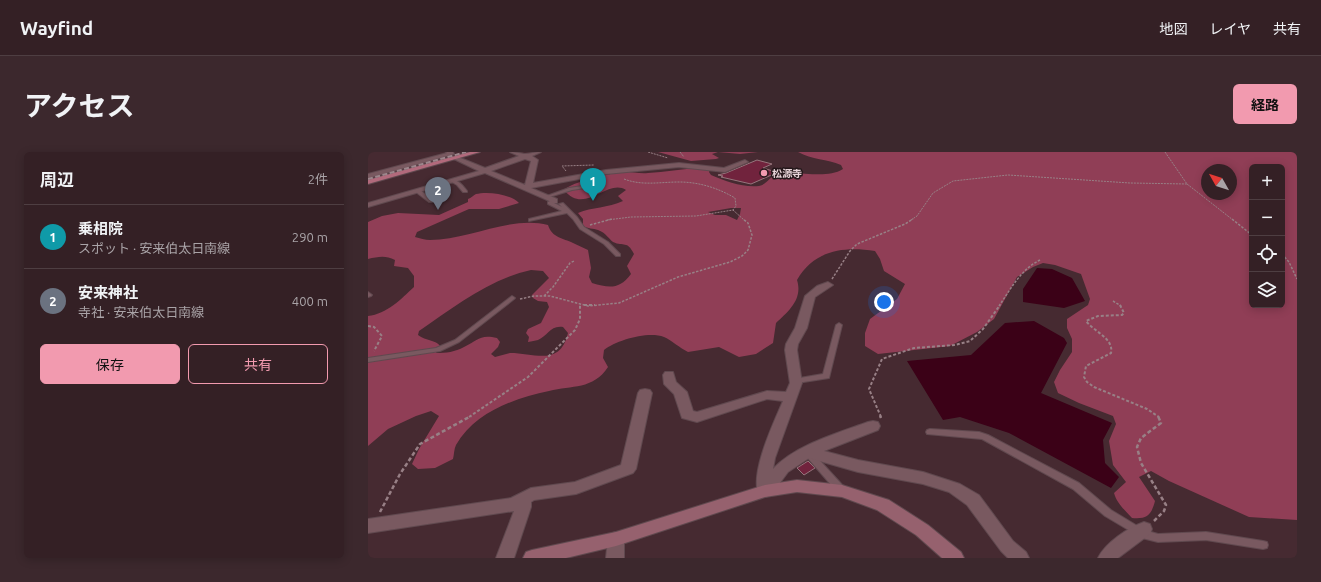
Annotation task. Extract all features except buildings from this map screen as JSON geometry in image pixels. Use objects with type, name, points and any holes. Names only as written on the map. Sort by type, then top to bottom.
[{"type":"main road","points":[[368,182],[477,152]]},
{"type":"street","points":[[368,176],[451,154],[448,152]]},
{"type":"street","points":[[513,152],[535,160],[527,187]]},
{"type":"street","points":[[368,205],[454,181],[538,152]]},
{"type":"street","points":[[456,158],[527,187],[558,202]]},
{"type":"street","points":[[527,187],[606,172],[679,165],[693,165],[724,170],[745,162]]},
{"type":"street","points":[[765,491],[765,471],[768,458],[797,381],[791,350],[792,344],[802,328],[810,296],[828,285]]},
{"type":"street","points":[[669,375],[670,384],[680,392],[687,415],[697,417],[768,395],[791,397]]},
{"type":"street","points":[[370,525],[514,504],[531,494],[576,488],[628,469],[644,393]]},
{"type":"street","points":[[765,491],[786,465],[808,452],[873,426]]},
{"type":"street","points":[[808,452],[858,466],[923,478],[954,488],[973,500],[1007,546],[1020,558]]},
{"type":"street","points":[[532,558],[616,539],[765,491],[797,486],[842,491],[870,500],[896,512],[922,530],[956,558]]},
{"type":"street","points":[[505,558],[523,507],[523,500]]},
{"type":"street","points":[[1107,558],[1117,546],[1141,531]]},
{"type":"street","points":[[614,558],[616,539]]},
{"type":"lane","points":[[454,181],[460,184],[466,191]]},
{"type":"lane","points":[[546,197],[571,189],[596,185]]},
{"type":"lane","points":[[418,191],[431,201]]},
{"type":"lane","points":[[567,211],[550,203],[558,202],[567,211],[582,228],[606,243],[618,255]]},
{"type":"lane","points":[[531,220],[567,211]]},
{"type":"lane","points":[[369,360],[438,350],[457,341],[515,299]]},
{"type":"lane","points":[[797,381],[826,376],[839,325]]},
{"type":"lane","points":[[930,432],[979,435],[985,437],[1076,486],[1108,513],[1141,531],[1158,538],[1206,536],[1263,545]]},
{"type":"lane","points":[[808,452],[842,491]]},
{"type":"path","points":[[648,152],[670,158]]},
{"type":"path","points":[[1165,152],[1173,160],[1180,176],[1187,184],[1249,232]]},
{"type":"path","points":[[828,285],[850,251],[857,244],[905,224],[917,216],[933,193],[953,182],[1008,175],[1130,183],[1187,184]]},
{"type":"path","points":[[582,228],[603,221],[633,216],[684,217],[712,215],[733,210],[736,206],[735,198],[723,191],[701,184],[678,182],[632,182],[623,178]]},
{"type":"path","points":[[515,299],[534,296],[550,296],[580,305],[602,306],[620,303],[678,277],[730,262],[742,256],[750,245],[752,230],[748,223],[733,210]]},
{"type":"path","points":[[1285,257],[1289,262],[1297,279]]},
{"type":"path","points":[[873,426],[878,425],[882,419],[869,389],[882,359],[914,348],[969,343],[978,335],[1020,277],[1035,261],[1040,260]]},
{"type":"path","points":[[544,296],[553,287],[570,263],[574,262]]},
{"type":"path","points":[[1113,301],[1123,309],[1124,313],[1122,315],[1092,317],[1086,321],[1090,327],[1110,342],[1112,345],[1112,352],[1086,366],[1084,377],[1087,382],[1094,387],[1156,413],[1161,418],[1161,423],[1138,442],[1136,447],[1142,466],[1161,492],[1166,505],[1164,511],[1141,531]]},
{"type":"path","points":[[370,525],[400,474],[420,444],[480,412],[528,377],[575,330],[580,319],[580,305]]},
{"type":"path","points":[[368,326],[374,327],[382,336],[369,360]]},
{"type":"shaded area","points":[[658,152],[718,152],[712,154],[719,158],[691,161]]},
{"type":"shaded area","points":[[718,152],[758,152],[740,154]]},
{"type":"shaded area","points":[[798,152],[1297,152],[1297,520],[1249,517],[1169,481],[1151,471],[1139,477],[1155,501],[1152,510],[1148,516],[1132,518],[1119,504],[1114,493],[1126,482],[1113,465],[1109,441],[1116,424],[1113,416],[1058,393],[1054,382],[1072,352],[1072,339],[1067,328],[1067,319],[1088,305],[1090,299],[1081,274],[1055,265],[1043,263],[1033,267],[1017,277],[994,319],[977,332],[950,346],[878,354],[865,346],[865,333],[870,319],[897,299],[905,284],[884,271],[880,259],[875,251],[852,249],[831,252],[812,262],[804,270],[797,280],[798,293],[794,304],[776,323],[773,343],[756,354],[739,357],[719,347],[688,352],[670,340],[657,335],[641,336],[624,340],[604,350],[603,358],[608,367],[596,380],[582,385],[536,394],[510,402],[497,408],[485,415],[464,433],[456,445],[453,459],[435,468],[418,469],[412,464],[419,449],[439,416],[431,411],[388,429],[368,446],[368,316],[375,315],[399,301],[414,287],[414,276],[408,268],[394,266],[395,260],[391,258],[382,257],[368,259],[368,222],[382,216],[398,213],[439,215],[468,202],[468,199],[476,194],[492,193],[505,195],[519,203],[499,209],[469,209],[417,232],[415,237],[428,240],[445,239],[505,225],[534,223],[548,225],[552,233],[558,237],[588,250],[591,268],[589,277],[592,283],[609,287],[622,283],[631,274],[627,266],[634,254],[627,245],[613,242],[601,231],[583,226],[583,219],[578,213],[623,201],[618,196],[626,190],[619,188],[611,189],[588,198],[580,199],[572,197],[564,190],[582,181],[620,172],[645,173],[686,169],[710,169],[709,172],[711,175],[735,184],[759,186],[765,184],[773,176],[779,174],[828,174],[843,169],[841,165],[836,163],[814,158]],"holes":[[[731,208],[741,208],[737,220],[726,215],[715,215],[708,212]],[[531,270],[543,271],[549,278],[532,295],[533,298],[538,301],[547,302],[549,307],[541,323],[528,329],[526,333],[529,337],[528,342],[541,338],[552,329],[563,327],[568,333],[564,344],[553,354],[537,356],[510,353],[495,357],[491,354],[498,347],[500,342],[497,338],[491,337],[479,339],[457,350],[436,353],[440,346],[433,341],[418,335],[419,331],[473,295],[501,280]]]},
{"type":"shaded area","points":[[1037,268],[1052,269],[1072,278],[1085,301],[1064,308],[1023,302],[1023,289]]},
{"type":"shaded area","points":[[1034,321],[1064,338],[1067,343],[1041,393],[1112,423],[1103,440],[1105,463],[1119,477],[1111,488],[1009,433],[960,417],[943,420],[907,361],[971,355],[1005,323]]},
{"type":"railway","points":[[368,179],[466,152]]},
{"type":"place","name":"松源寺","points":[[764,173]]},
{"type":"place","name":"乗相院","points":[[593,201]]},
{"type":"place","name":"安来神社","points":[[438,210]]}]
